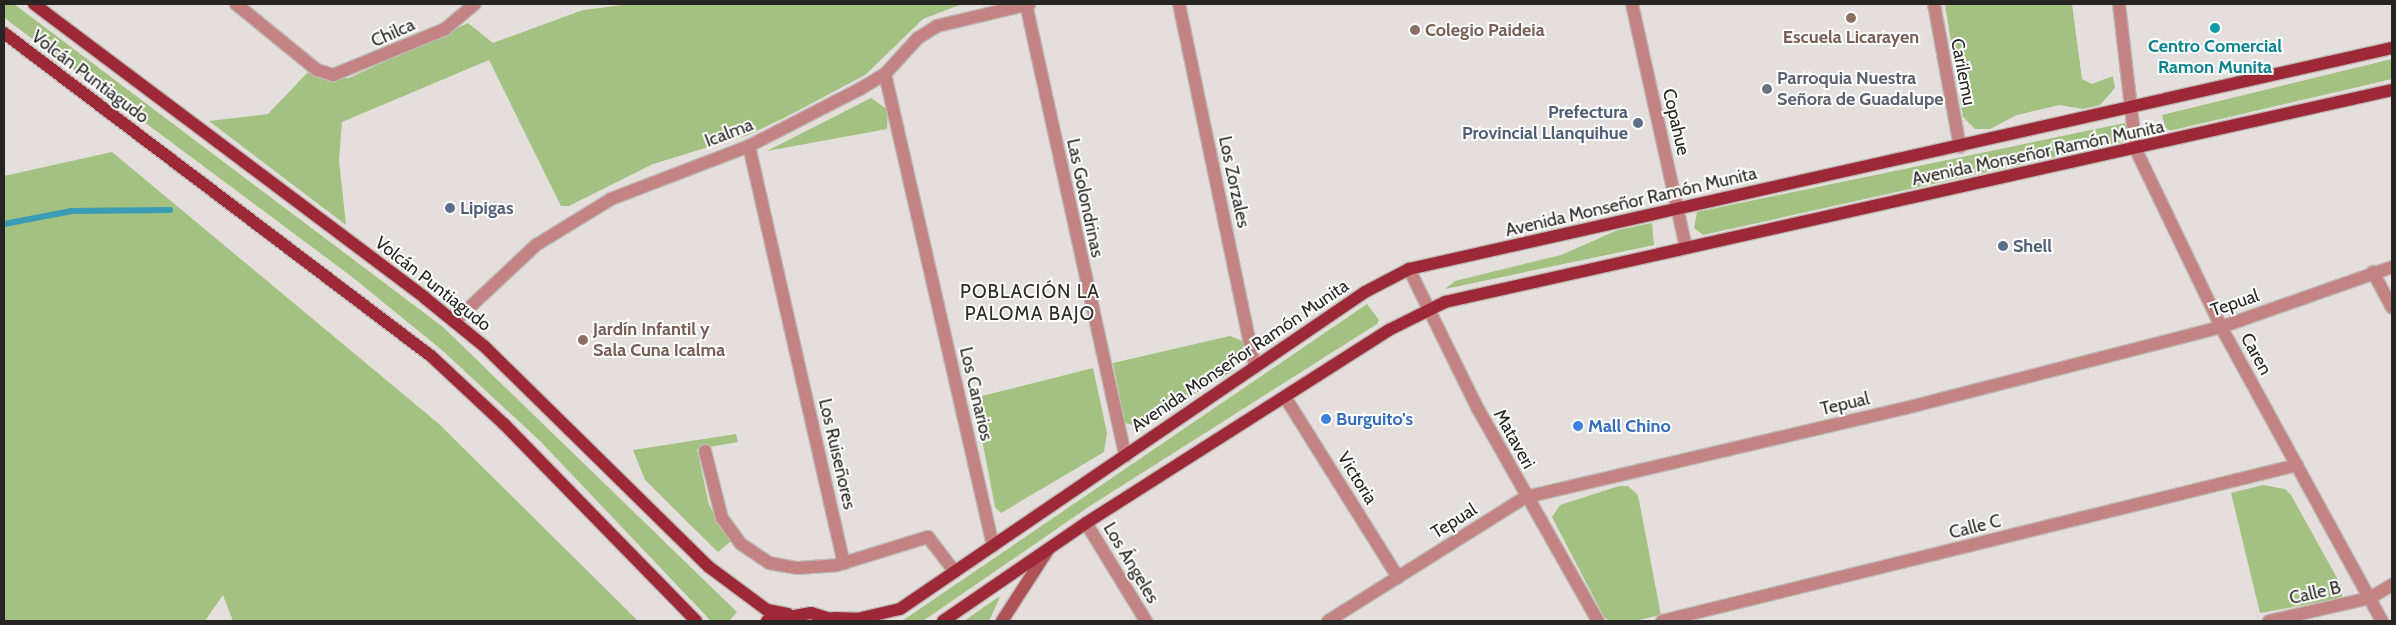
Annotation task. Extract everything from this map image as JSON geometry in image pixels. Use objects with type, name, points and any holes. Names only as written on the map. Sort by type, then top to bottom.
[{"type":"main road","name":"Volcán Puntiagudo","points":[[34,4],[454,322],[709,567],[768,610],[788,614]]},
{"type":"main road","name":"Volcán Puntiagudo","points":[[4,33],[431,356],[524,444],[696,621]]},
{"type":"main road","name":"Avenida Monseñor Ramón Munita","points":[[788,614],[836,620],[872,617],[900,609],[1365,292],[1409,269],[2130,109],[2392,48]]},
{"type":"main road","name":"Avenida Monseñor Ramón Munita","points":[[943,621],[1086,523],[1286,396],[1428,309],[1479,293],[2136,150],[2392,90]]},
{"type":"main road","name":"Avenida Monseñor Ramón Munita","points":[[1002,621],[1048,550]]},
{"type":"main road","points":[[767,621],[788,614]]},
{"type":"street","name":"Chilca","points":[[236,4],[317,70],[346,73],[445,29],[475,4]]},
{"type":"street","name":"Icalma","points":[[454,322],[508,269],[570,222],[655,179],[749,146],[885,74],[918,38],[937,26],[1028,4]]},
{"type":"street","name":"Las Golondrinas","points":[[1028,4],[1124,456]]},
{"type":"street","name":"Los Zorzales","points":[[1179,4],[1255,367]]},
{"type":"street","name":"Copahue","points":[[1632,4],[1686,248]]},
{"type":"street","name":"Carilemu","points":[[1934,4],[1960,147]]},
{"type":"street","name":"Caren","points":[[2119,4],[2136,150],[2221,327],[2382,621]]},
{"type":"street","name":"Los Canarios","points":[[885,74],[992,546]]},
{"type":"street","name":"Los Ruiseñores","points":[[749,146],[844,563]]},
{"type":"street","name":"Tepual","points":[[1328,621],[1526,497],[1906,408],[2221,327],[2373,272],[2392,267]]},
{"type":"street","name":"Mataveri","points":[[1409,269],[1526,497],[1598,621]]},
{"type":"street","points":[[2373,272],[2392,307]]},
{"type":"street","name":"Victoria","points":[[1286,396],[1398,577]]},
{"type":"street","points":[[705,451],[718,511],[747,548],[782,566],[844,563],[928,537],[955,572]]},
{"type":"street","name":"Calle C","points":[[1662,621],[2297,465]]},
{"type":"street","name":"Los Ángeles","points":[[1086,523],[1146,621]]},
{"type":"street","name":"Calle B","points":[[2269,621],[2370,598],[2392,585]]},
{"type":"green space","points":[[4,4],[14,4],[443,327],[737,612],[729,621],[711,621],[540,441],[443,351],[351,276],[11,23],[4,17]]},
{"type":"green space","points":[[631,4],[962,4],[923,19],[865,75],[786,117],[748,135],[653,164],[569,206],[561,206],[489,60],[342,122],[339,160],[346,225],[209,121],[268,114],[309,71],[322,79],[349,78],[468,23],[493,43],[583,10]]},
{"type":"green space","points":[[1945,4],[2072,4],[2082,79],[2092,84],[2113,76],[2115,88],[2100,105],[2083,109],[2059,105],[2017,115],[1990,129],[1975,129],[1963,117]]},
{"type":"green space","points":[[2392,59],[2392,79],[2173,130],[2166,130],[2162,115]]},
{"type":"green space","points":[[871,98],[888,110],[887,129],[767,151]]},
{"type":"green space","points":[[2125,123],[2129,136],[2122,142],[1703,235],[1694,228],[1697,212]]},
{"type":"green space","points":[[112,152],[439,424],[638,621],[233,621],[223,595],[205,621],[4,621],[4,176]]},
{"type":"green space","points":[[1652,223],[1654,245],[1445,289],[1455,281],[1561,255],[1618,230]]},
{"type":"green space","points":[[1367,304],[1379,320],[1377,324],[1090,506],[923,621],[902,621]]},
{"type":"green space","points":[[1230,336],[1245,342],[1243,357],[1233,371],[1140,427],[1125,423],[1113,363]]},
{"type":"green space","points":[[1093,368],[1107,433],[1104,452],[1001,513],[995,507],[974,398]]},
{"type":"green space","points":[[736,434],[738,442],[697,449],[709,505],[731,541],[718,552],[645,480],[633,450]]},
{"type":"green space","points":[[2263,485],[2285,489],[2291,495],[2342,587],[2342,598],[2260,613],[2231,493]]},
{"type":"green space","points":[[1619,486],[1628,486],[1638,495],[1661,615],[1634,621],[1609,621],[1604,617],[1552,517],[1560,505]]},
{"type":"green space","points":[[1000,597],[989,621],[964,621],[997,598]]},
{"type":"waterway","points":[[4,224],[72,211],[170,210]]},
{"type":"place","name":"Escuela Licarayen","points":[[1851,18]]},
{"type":"place","name":"Centro Comercial Ramon Munita","points":[[2215,28]]},
{"type":"place","name":"Colegio Paideia","points":[[1415,30]]},
{"type":"place","name":"Parroquia Nuestra Señora de Guadalupe","points":[[1767,89]]},
{"type":"place","name":"Prefectura Provincial Llanquihue","points":[[1638,123]]},
{"type":"place","name":"Lipigas","points":[[450,208]]},
{"type":"place","name":"Shell","points":[[2003,246]]},
{"type":"place","name":"Jardín Infantil y Sala Cuna Icalma","points":[[583,340]]},
{"type":"place","name":"Burguito's","points":[[1326,419]]},
{"type":"place","name":"Mall Chino","points":[[1578,426]]},
{"type":"district","name":"POBLACIÓN LA PALOMA BAJO","points":[[1030,303]]}]
